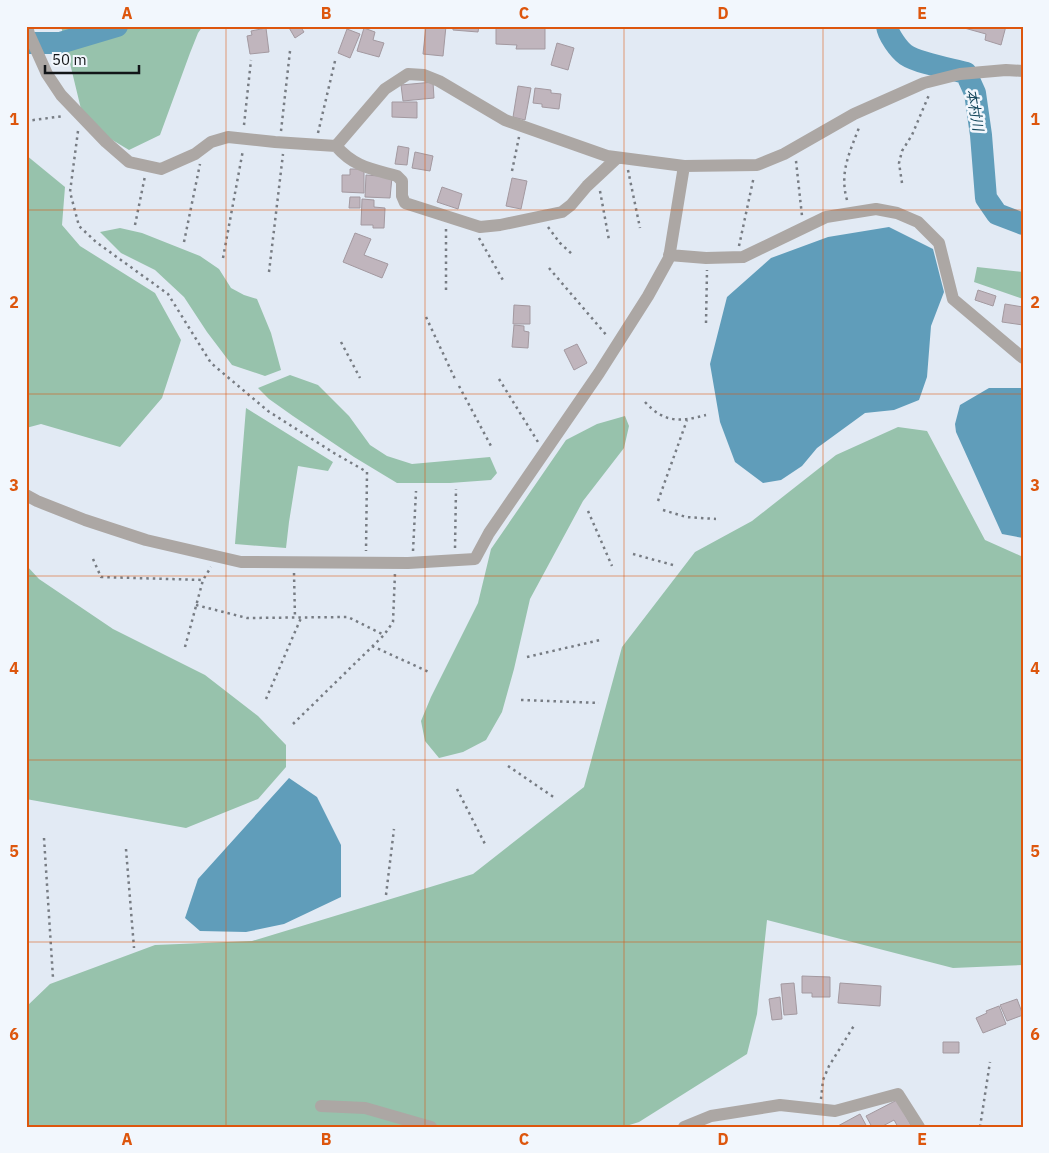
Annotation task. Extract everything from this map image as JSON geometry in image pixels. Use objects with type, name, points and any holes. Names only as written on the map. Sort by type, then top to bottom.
[{"type":"street","points":[[27,26],[47,74],[60,95],[106,142],[130,162],[161,169],[195,154],[211,142],[228,137],[336,146],[356,164],[397,176],[402,181],[402,196],[405,203],[480,227],[500,225],[562,212],[571,205],[586,186],[617,158]]},
{"type":"street","points":[[336,146],[385,89],[408,74],[424,75],[439,82],[505,120],[607,156],[684,166],[757,165],[784,154],[854,114],[907,89],[960,74],[1006,70],[1023,71]]},
{"type":"street","points":[[26,495],[85,520],[146,540],[241,562],[436,562],[475,560],[489,533],[648,296],[669,255],[684,166]]},
{"type":"street","points":[[669,255],[706,258],[743,257],[826,217],[876,209],[897,213],[918,222],[939,243],[953,299],[1023,358]]},
{"type":"street","points":[[684,1127],[711,1116],[780,1105],[835,1111],[898,1094],[919,1127]]},
{"type":"street","points":[[322,1106],[365,1108],[431,1127]]},
{"type":"path","points":[[281,132],[290,51]]},
{"type":"path","points":[[244,125],[252,60]]},
{"type":"path","points":[[317,138],[335,61]]},
{"type":"path","points":[[902,183],[899,163],[902,151],[912,135],[929,93]]},
{"type":"path","points":[[26,121],[80,115],[70,192],[79,226],[96,242],[168,294],[211,363],[268,411],[334,454],[367,472],[366,562]]},
{"type":"path","points":[[848,200],[844,175],[846,163],[862,119]]},
{"type":"path","points":[[512,171],[519,136]]},
{"type":"path","points":[[223,258],[244,146]]},
{"type":"path","points":[[269,272],[283,152]]},
{"type":"path","points":[[796,157],[802,216]]},
{"type":"path","points":[[184,242],[201,160]]},
{"type":"path","points":[[628,170],[640,228]]},
{"type":"path","points":[[738,247],[754,172]]},
{"type":"path","points":[[135,224],[145,175]]},
{"type":"path","points":[[599,182],[609,240]]},
{"type":"path","points":[[544,221],[573,255]]},
{"type":"path","points":[[446,222],[446,294]]},
{"type":"path","points":[[475,230],[504,282]]},
{"type":"path","points":[[706,323],[708,266]]},
{"type":"path","points":[[549,268],[609,338]]},
{"type":"path","points":[[426,317],[455,379]]},
{"type":"path","points":[[341,342],[360,378]]},
{"type":"path","points":[[499,379],[540,446]]},
{"type":"path","points":[[459,386],[491,446]]},
{"type":"path","points":[[645,402],[654,412],[667,418],[687,420],[706,415]]},
{"type":"path","points":[[658,502],[687,420]]},
{"type":"path","points":[[413,556],[416,490]]},
{"type":"path","points":[[455,556],[456,490]]},
{"type":"path","points":[[663,510],[686,517],[716,519]]},
{"type":"path","points":[[588,511],[612,566]]},
{"type":"path","points":[[633,554],[673,565]]},
{"type":"path","points":[[93,559],[101,577],[203,580]]},
{"type":"path","points":[[185,647],[203,580],[214,562]]},
{"type":"path","points":[[293,724],[384,635],[393,622],[394,567]]},
{"type":"path","points":[[294,568],[295,618]]},
{"type":"path","points":[[196,605],[247,618],[348,617],[384,635]]},
{"type":"path","points":[[266,699],[302,618]]},
{"type":"path","points":[[527,656],[600,640]]},
{"type":"path","points":[[372,646],[428,672]]},
{"type":"path","points":[[521,700],[599,703]]},
{"type":"path","points":[[508,766],[555,798]]},
{"type":"path","points":[[456,789],[486,846]]},
{"type":"path","points":[[386,895],[394,829]]},
{"type":"path","points":[[44,838],[53,978]]},
{"type":"path","points":[[126,849],[134,948]]},
{"type":"path","points":[[820,1104],[823,1080],[829,1066],[856,1024]]},
{"type":"path","points":[[980,1127],[990,1062]]},
{"type":"green space","points":[[61,26],[203,26],[190,53],[160,135],[129,150],[109,138],[81,109]]},
{"type":"green space","points":[[26,155],[65,187],[62,225],[80,246],[155,293],[181,340],[162,398],[120,447],[41,424],[26,428]]},
{"type":"green space","points":[[120,228],[142,233],[200,256],[219,269],[231,288],[257,299],[271,333],[281,370],[265,376],[232,365],[184,297],[155,270],[121,253],[100,232]]},
{"type":"green space","points":[[977,267],[1023,272],[1023,299],[974,282]]},
{"type":"green space","points":[[290,375],[318,385],[349,416],[370,445],[387,456],[412,464],[490,457],[497,473],[491,480],[450,483],[397,483],[293,416],[269,399],[258,388]]},
{"type":"green space","points":[[246,408],[333,462],[328,471],[298,466],[286,548],[235,544]]},
{"type":"green space","points":[[625,416],[629,426],[624,448],[583,501],[530,599],[502,712],[486,740],[463,752],[439,758],[425,741],[421,721],[478,603],[491,549],[566,440],[597,424]]},
{"type":"green space","points":[[898,427],[927,431],[985,540],[1023,557],[1023,965],[953,968],[767,920],[757,1014],[747,1054],[639,1122],[623,1127],[26,1127],[26,1007],[50,984],[155,945],[252,941],[473,874],[584,787],[622,647],[695,552],[752,521],[836,455]]},
{"type":"green space","points":[[26,565],[39,579],[113,629],[205,675],[258,716],[286,745],[286,767],[258,799],[186,828],[26,799]]},
{"type":"water","points":[[889,227],[933,249],[944,292],[931,326],[927,377],[919,400],[894,410],[865,413],[817,448],[802,466],[781,480],[763,483],[735,462],[720,422],[710,364],[727,297],[771,258],[828,237]]},
{"type":"water","points":[[989,388],[1023,388],[1023,538],[1002,534],[956,432],[955,424],[960,405]]},
{"type":"water","points":[[289,778],[317,797],[341,845],[341,897],[284,924],[246,932],[200,931],[185,918],[198,879]]},
{"type":"building","points":[[288,26],[300,26],[304,32],[295,38]]},
{"type":"building","points":[[426,26],[446,26],[443,56],[423,54]]},
{"type":"building","points":[[453,26],[479,26],[478,32],[453,30]]},
{"type":"building","points":[[496,26],[545,28],[545,49],[516,49],[517,45],[496,44]]},
{"type":"building","points":[[957,26],[1006,26],[1001,45],[985,40],[986,34]]},
{"type":"building","points":[[266,28],[269,52],[250,54],[247,36],[252,35],[251,31]]},
{"type":"building","points":[[364,28],[375,32],[373,40],[384,43],[379,57],[357,51]]},
{"type":"building","points":[[347,29],[360,34],[350,58],[338,53]]},
{"type":"building","points":[[557,43],[574,48],[568,70],[551,65]]},
{"type":"building","points":[[433,82],[434,98],[403,101],[401,85]]},
{"type":"building","points":[[518,86],[531,88],[525,120],[513,117]]},
{"type":"building","points":[[535,88],[551,90],[551,93],[561,94],[559,109],[542,107],[542,104],[533,103]]},
{"type":"building","points":[[392,102],[417,102],[417,118],[392,117]]},
{"type":"building","points":[[398,146],[409,148],[407,165],[395,164]]},
{"type":"building","points":[[415,152],[433,156],[430,171],[412,168]]},
{"type":"building","points":[[350,169],[364,169],[364,193],[342,192],[342,175],[350,175]]},
{"type":"building","points":[[366,175],[392,177],[390,198],[365,197]]},
{"type":"building","points":[[512,178],[527,181],[521,209],[506,206]]},
{"type":"building","points":[[442,187],[462,194],[458,209],[437,202]]},
{"type":"building","points":[[350,197],[360,197],[360,208],[349,208]]},
{"type":"building","points":[[362,199],[374,200],[374,207],[385,208],[384,228],[373,228],[373,225],[361,225]]},
{"type":"building","points":[[355,233],[371,239],[364,255],[388,264],[382,278],[343,262]]},
{"type":"building","points":[[978,290],[996,296],[993,306],[975,300]]},
{"type":"building","points":[[1005,304],[1023,307],[1023,325],[1002,322]]},
{"type":"building","points":[[514,305],[530,306],[530,324],[513,324]]},
{"type":"building","points":[[514,325],[524,326],[524,331],[529,332],[528,348],[512,347]]},
{"type":"building","points":[[577,344],[587,363],[574,370],[564,350]]},
{"type":"building","points":[[802,976],[830,977],[830,997],[812,997],[812,993],[802,993]]},
{"type":"building","points":[[794,983],[797,1014],[784,1015],[781,984]]},
{"type":"building","points":[[840,983],[881,986],[880,1006],[838,1003]]},
{"type":"building","points":[[780,997],[782,1019],[772,1020],[769,999]]},
{"type":"building","points":[[1017,999],[1023,1015],[1007,1021],[1000,1005]]},
{"type":"building","points":[[999,1006],[1006,1024],[983,1033],[976,1018],[987,1013],[986,1011]]},
{"type":"building","points":[[943,1042],[959,1042],[959,1053],[943,1053]]},
{"type":"building","points":[[897,1100],[912,1127],[898,1127],[894,1120],[881,1127],[872,1127],[866,1116]]},
{"type":"building","points":[[860,1114],[867,1127],[836,1127]]},
{"type":"waterway","name":"本村川","points":[[26,43],[60,43],[117,26]]},
{"type":"waterway","name":"本村川","points":[[887,26],[894,42],[900,50],[911,58],[966,73],[975,93],[981,135],[986,198],[997,214],[1023,224]]}]
